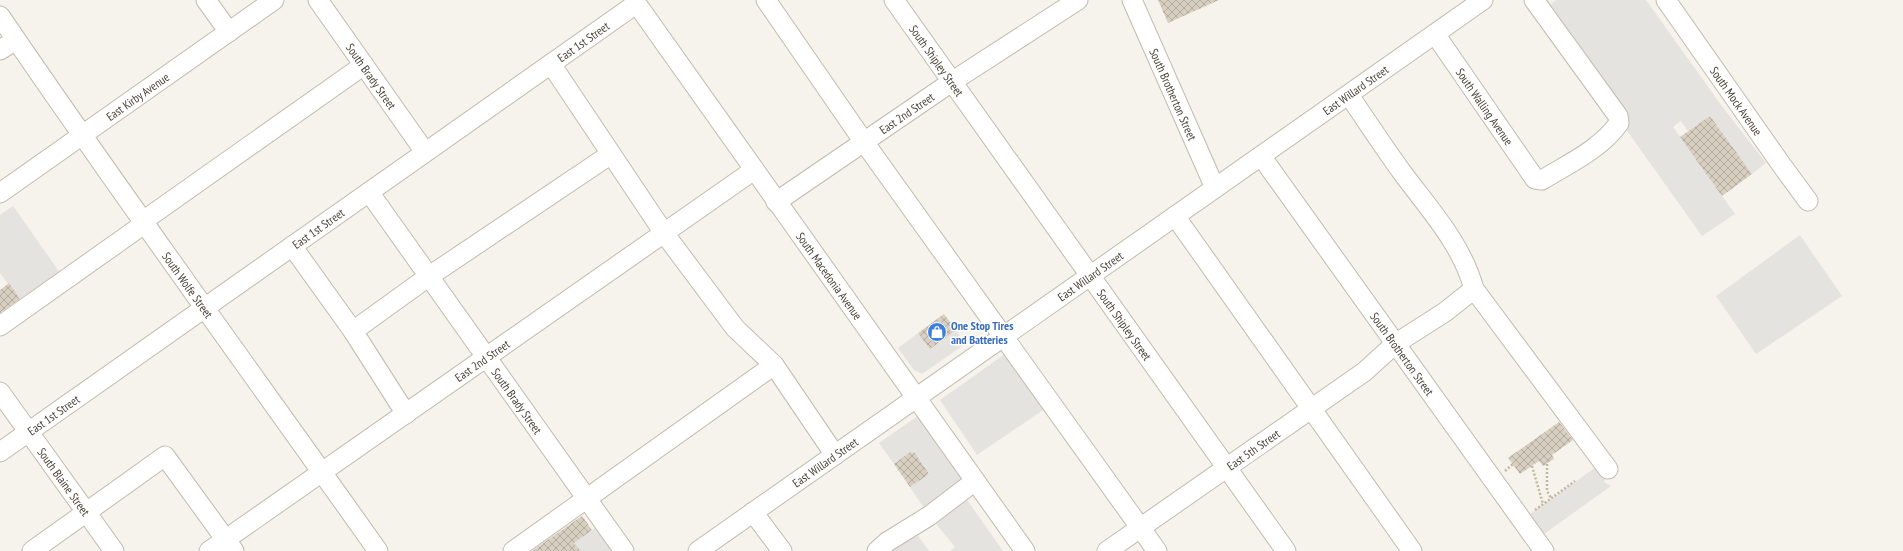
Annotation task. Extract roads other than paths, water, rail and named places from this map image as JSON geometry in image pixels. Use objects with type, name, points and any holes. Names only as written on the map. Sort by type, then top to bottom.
[{"type":"street","points":[[206,0],[229,32]]},
{"type":"street","name":"East Kirby Avenue","points":[[0,193],[274,0]]},
{"type":"street","name":"South Brady Street","points":[[318,0],[425,152]]},
{"type":"street","points":[[766,0],[864,142],[1157,551]]},
{"type":"street","name":"South Shipley Street","points":[[894,0],[1286,551]]},
{"type":"street","name":"East 2nd Street","points":[[776,202],[953,81],[1078,0]]},
{"type":"street","name":"South Brotherton Street","points":[[1132,0],[1215,188]]},
{"type":"street","name":"East Willard Street","points":[[698,551],[1483,0]]},
{"type":"street","name":"South Walling Avenue","points":[[1435,34],[1535,179],[1542,180],[1598,144],[1613,132],[1619,123],[1618,116],[1534,0]]},
{"type":"street","name":"South Mock Avenue","points":[[1666,0],[1808,201]]},
{"type":"street","name":"East 1st Street","points":[[0,452],[551,64],[635,2]]},
{"type":"street","name":"South Macedonia Avenue","points":[[635,2],[1024,551]]},
{"type":"street","name":"South Wolfe Street","points":[[0,16],[82,135],[378,551]]},
{"type":"street","points":[[0,50],[16,40]]},
{"type":"street","points":[[551,64],[664,233],[735,328],[774,365],[835,455]]},
{"type":"street","points":[[0,326],[364,65]]},
{"type":"street","points":[[1349,95],[1384,148],[1457,246],[1469,271],[1474,289],[1608,469]]},
{"type":"street","points":[[353,331],[428,276],[611,154]]},
{"type":"street","name":"South Brotherton Street","points":[[1262,156],[1544,551]]},
{"type":"street","name":"East 2nd Street","points":[[209,551],[230,545],[322,472],[754,170]]},
{"type":"street","name":"South Brady Street","points":[[369,192],[624,551]]},
{"type":"street","points":[[1176,216],[1412,551]]},
{"type":"street","points":[[292,246],[353,331],[406,414]]},
{"type":"street","name":"East 5th Street","points":[[1107,551],[1364,372],[1395,344],[1445,312],[1474,289]]},
{"type":"street","points":[[513,551],[774,365]]},
{"type":"street","name":"South Blaine Street","points":[[0,392],[114,551]]},
{"type":"street","points":[[32,551],[165,456],[230,545]]},
{"type":"street","points":[[877,551],[887,542],[929,516],[975,481]]},
{"type":"street","points":[[754,512],[782,551]]},
{"type":"place","name":"One Stop Tires and Batteries","points":[[937,332]]}]
